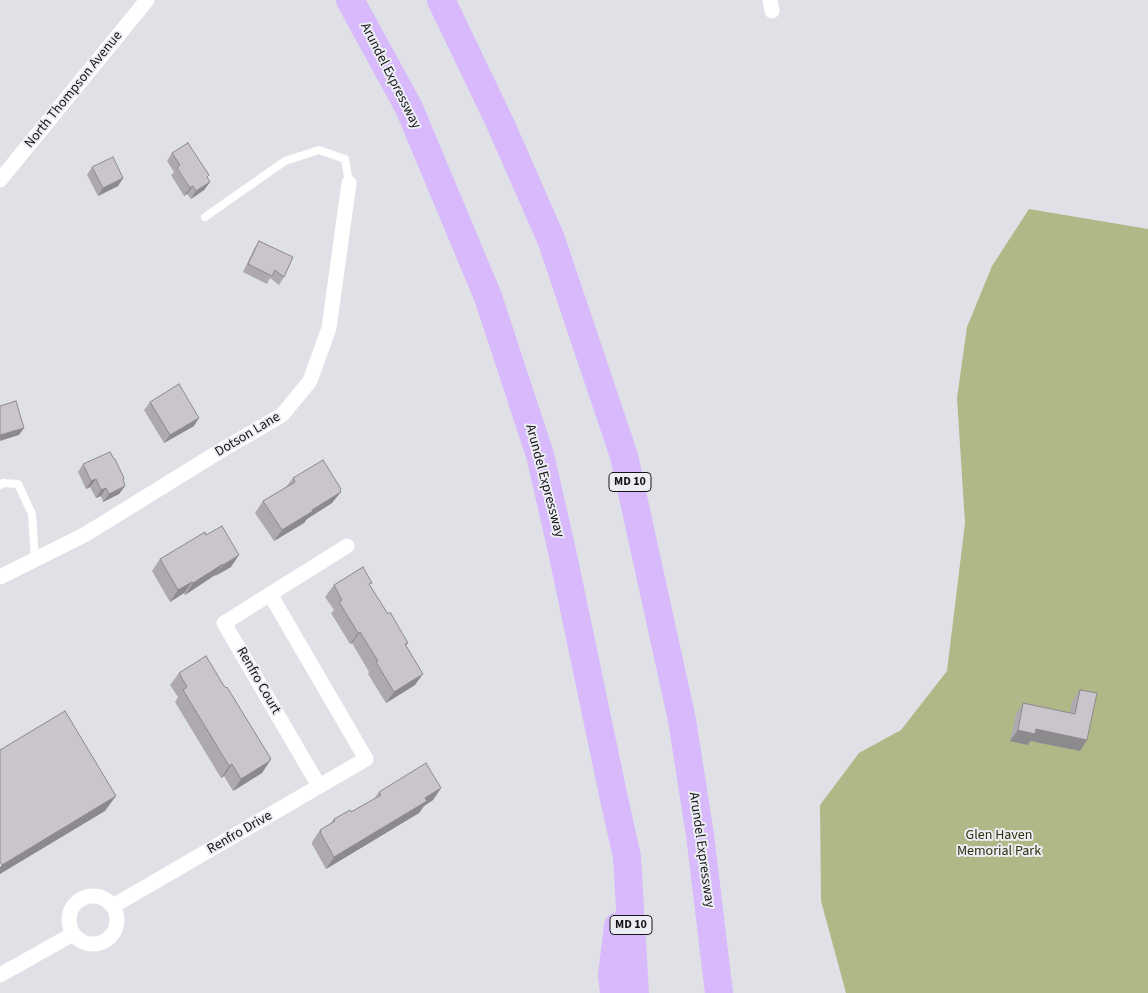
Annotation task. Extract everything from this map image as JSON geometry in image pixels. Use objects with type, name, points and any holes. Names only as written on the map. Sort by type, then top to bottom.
[{"type":"highway","name":"Arundel Expressway","points":[[350,0],[409,108],[488,297],[537,446],[562,551],[627,857],[635,993]]},
{"type":"highway","name":"Arundel Expressway","points":[[441,0],[500,122],[551,239],[624,456],[682,720],[700,835],[719,993]]},
{"type":"highway","points":[[614,993],[612,975],[627,857]]},
{"type":"street","name":"North Thompson Avenue","points":[[0,180],[147,0]]},
{"type":"street","name":"Dotson Lane","points":[[0,577],[86,534],[220,451],[282,416],[310,381],[329,328],[349,183]]},
{"type":"street","name":"Renfro Court","points":[[319,786],[224,623],[347,546]]},
{"type":"street","name":"Renfro Drive","points":[[113,906],[366,759],[270,594]]},
{"type":"street","points":[[86,896],[101,897],[113,906],[118,920],[113,935],[100,943],[85,943],[73,934],[68,919],[73,905],[81,899],[86,896]]},
{"type":"street","points":[[0,975],[73,934]]},
{"type":"lane","points":[[205,217],[285,161],[319,150],[345,159],[349,183]]},
{"type":"lane","points":[[0,485],[3,483],[18,484],[32,514],[35,560]]},
{"type":"green space","name":"Glen Haven Memorial Park","points":[[1029,209],[1148,229],[1148,993],[846,993],[821,901],[820,805],[859,753],[901,730],[947,671],[965,523],[957,398],[967,327],[992,266]]},
{"type":"building","points":[[188,143],[209,175],[207,177],[210,182],[196,191],[193,186],[190,188],[177,168],[180,165],[172,153]]},
{"type":"building","points":[[113,157],[123,178],[103,188],[92,167]]},
{"type":"building","points":[[259,241],[293,257],[284,277],[275,270],[272,276],[248,264]]},
{"type":"building","points":[[179,384],[199,418],[170,435],[150,402]]},
{"type":"building","points":[[16,401],[24,428],[0,435],[0,406]]},
{"type":"building","points":[[110,452],[124,478],[125,486],[109,494],[106,488],[101,490],[96,479],[91,481],[83,464]]},
{"type":"building","points":[[323,460],[341,492],[282,530],[263,501],[295,482],[293,478]]},
{"type":"building","points":[[222,526],[239,555],[178,590],[160,559],[205,532],[206,535]]},
{"type":"building","points":[[363,567],[372,583],[369,584],[388,614],[390,612],[408,643],[405,644],[423,674],[394,692],[376,662],[378,661],[339,602],[342,600],[334,585]]},
{"type":"building","points":[[206,656],[271,759],[241,779],[232,764],[229,766],[183,690],[187,687],[179,673]]},
{"type":"building","points":[[1080,690],[1097,693],[1087,740],[1036,729],[1035,734],[1018,730],[1023,703],[1075,714]]},
{"type":"building","points":[[65,711],[116,796],[2,865],[0,862],[0,750]]},
{"type":"building","points":[[426,763],[441,788],[425,798],[427,801],[334,857],[320,830],[335,821],[334,819],[381,795],[379,792]]}]
